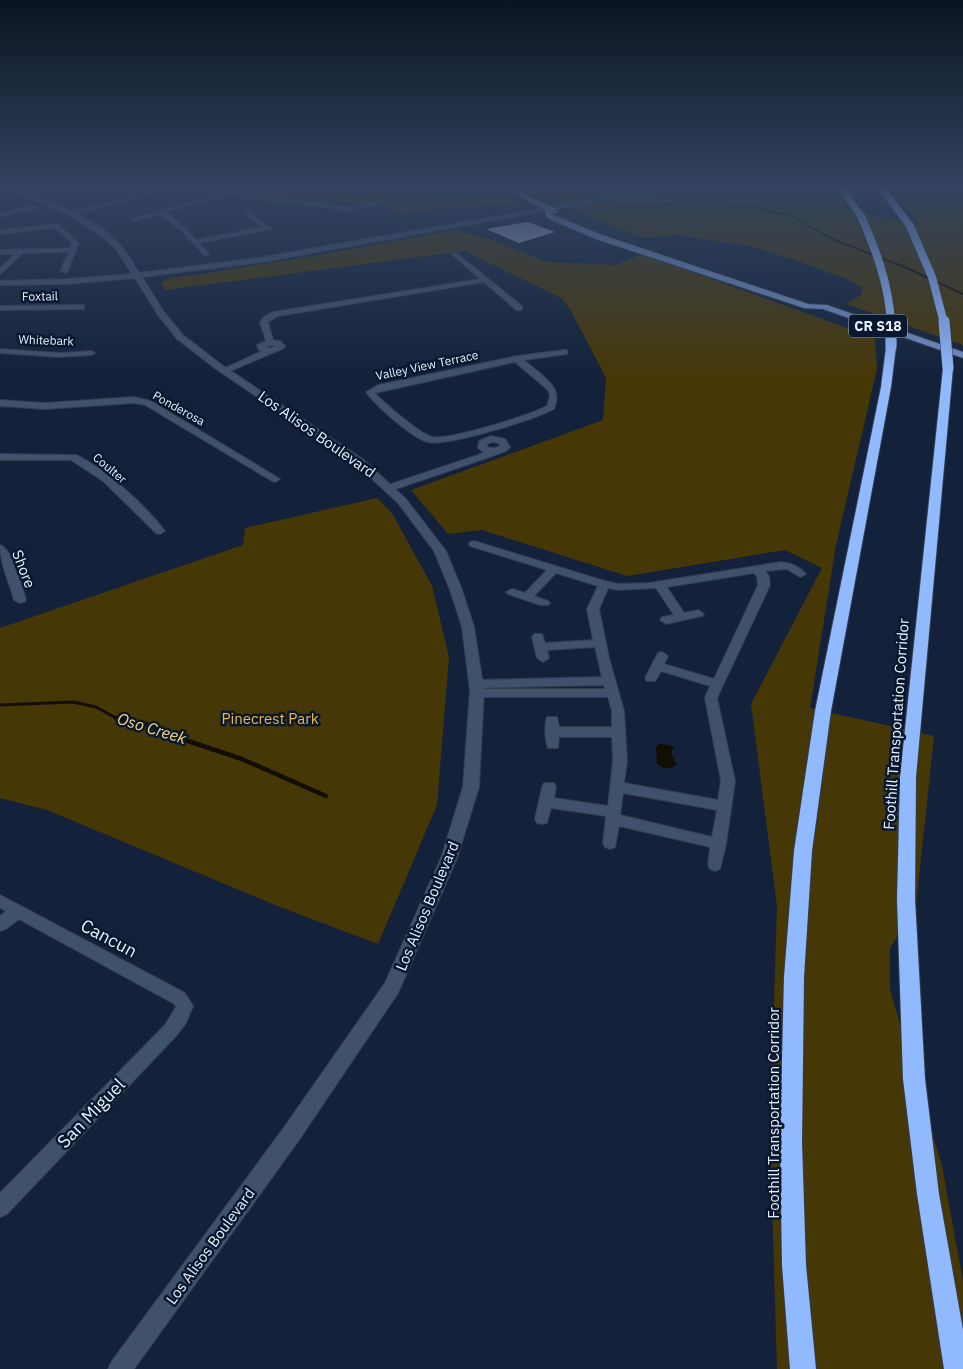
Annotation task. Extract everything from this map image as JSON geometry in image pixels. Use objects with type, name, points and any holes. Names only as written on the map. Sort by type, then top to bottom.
[{"type":"highway","name":"Foothill Transportation Corridor","points":[[803,1369],[794,1265],[791,1142],[793,996],[803,851],[823,711],[884,396],[891,348],[888,293],[876,250]]},
{"type":"highway","name":"Foothill Transportation Corridor","points":[[920,250],[936,288],[946,334],[948,368],[908,777],[906,899],[914,1079],[928,1194],[957,1369]]},
{"type":"main road","name":"Los Alisos Boulevard","points":[[120,250],[161,314],[180,337],[222,368],[340,447],[387,486],[413,515],[440,551],[456,590],[468,627],[476,689],[474,761],[471,787],[449,858],[392,988],[292,1133],[120,1369]]},
{"type":"main road","points":[[0,283],[138,276],[254,261],[317,250]]},
{"type":"main road","name":"CR S18","points":[[638,250],[807,306],[824,307],[963,355]]},
{"type":"street","points":[[0,252],[20,253],[74,250],[64,271]]},
{"type":"street","points":[[202,250],[205,254]]},
{"type":"street","points":[[0,272],[20,253]]},
{"type":"street","points":[[456,255],[519,308]]},
{"type":"street","points":[[222,368],[267,348],[264,322],[276,314],[485,280]]},
{"type":"street","name":"Foxtail","points":[[0,308],[81,307]]},
{"type":"street","name":"Whitebark","points":[[0,351],[59,354],[91,353]]},
{"type":"street","name":"Valley View Terrace","points":[[518,359],[552,389],[553,403],[551,407],[542,413],[437,440],[429,439],[388,409],[370,392],[378,388],[518,359],[564,352]]},
{"type":"street","name":"Ponderosa","points":[[0,403],[45,406],[134,400],[148,403],[275,479]]},
{"type":"street","points":[[471,432],[486,447],[505,447],[504,443],[496,439],[485,429]]},
{"type":"street","points":[[387,486],[481,457],[486,447]]},
{"type":"street","name":"Coulter","points":[[0,457],[73,457],[78,459],[104,478],[160,530]]},
{"type":"street","points":[[474,544],[604,584],[627,587],[660,585],[781,565],[790,566],[800,574]]},
{"type":"street","name":"Shore","points":[[0,548],[12,569],[20,600]]},
{"type":"street","points":[[527,597],[554,569]]},
{"type":"street","points":[[715,865],[728,781],[711,698],[764,585],[763,576],[757,569]]},
{"type":"street","points":[[604,584],[593,609],[599,643],[618,711],[620,761],[610,843]]},
{"type":"street","points":[[660,585],[682,618]]},
{"type":"street","points":[[512,592],[544,603]]},
{"type":"street","points":[[666,620],[698,614]]},
{"type":"street","points":[[541,648],[599,643]]},
{"type":"street","points":[[651,678],[660,661],[717,684]]},
{"type":"street","points":[[476,689],[611,687]]},
{"type":"street","points":[[552,732],[619,732]]},
{"type":"street","points":[[542,819],[549,787]]},
{"type":"street","points":[[617,787],[725,806]]},
{"type":"street","points":[[546,802],[613,815],[719,844]]},
{"type":"street","name":"Cancun","points":[[0,901],[180,998],[185,1006],[180,1018]]},
{"type":"street","points":[[0,925],[17,911]]},
{"type":"street","name":"San Miguel","points":[[0,1207],[180,1018]]},
{"type":"green space","points":[[348,250],[516,250],[547,262],[615,265],[642,254],[875,338],[877,369],[836,545],[810,708],[934,736],[916,906],[890,948],[890,990],[942,1166],[963,1281],[963,1369],[777,1369],[770,1136],[777,906],[751,704],[822,568],[785,550],[627,576],[482,530],[448,534],[411,490],[603,420],[606,378],[570,309],[561,298],[465,251],[165,290],[161,283],[169,278]]},
{"type":"green space","points":[[762,250],[963,250],[963,345],[846,304],[861,295],[863,288],[847,279]]},
{"type":"green space","name":"Pinecrest Park","points":[[377,498],[392,513],[432,586],[449,657],[437,805],[378,944],[280,907],[47,810],[0,798],[0,628],[243,545],[245,528]]},
{"type":"shaded area","points":[[659,744],[669,745],[674,748],[671,753],[677,765],[667,768],[657,764],[656,747]]},
{"type":"waterway","points":[[860,250],[907,268],[963,294]]},
{"type":"waterway","name":"Oso Creek","points":[[0,705],[73,702],[96,707],[116,718]]},
{"type":"waterway","name":"Oso Creek","points":[[116,718],[146,724],[188,741],[242,759],[326,796]]}]
